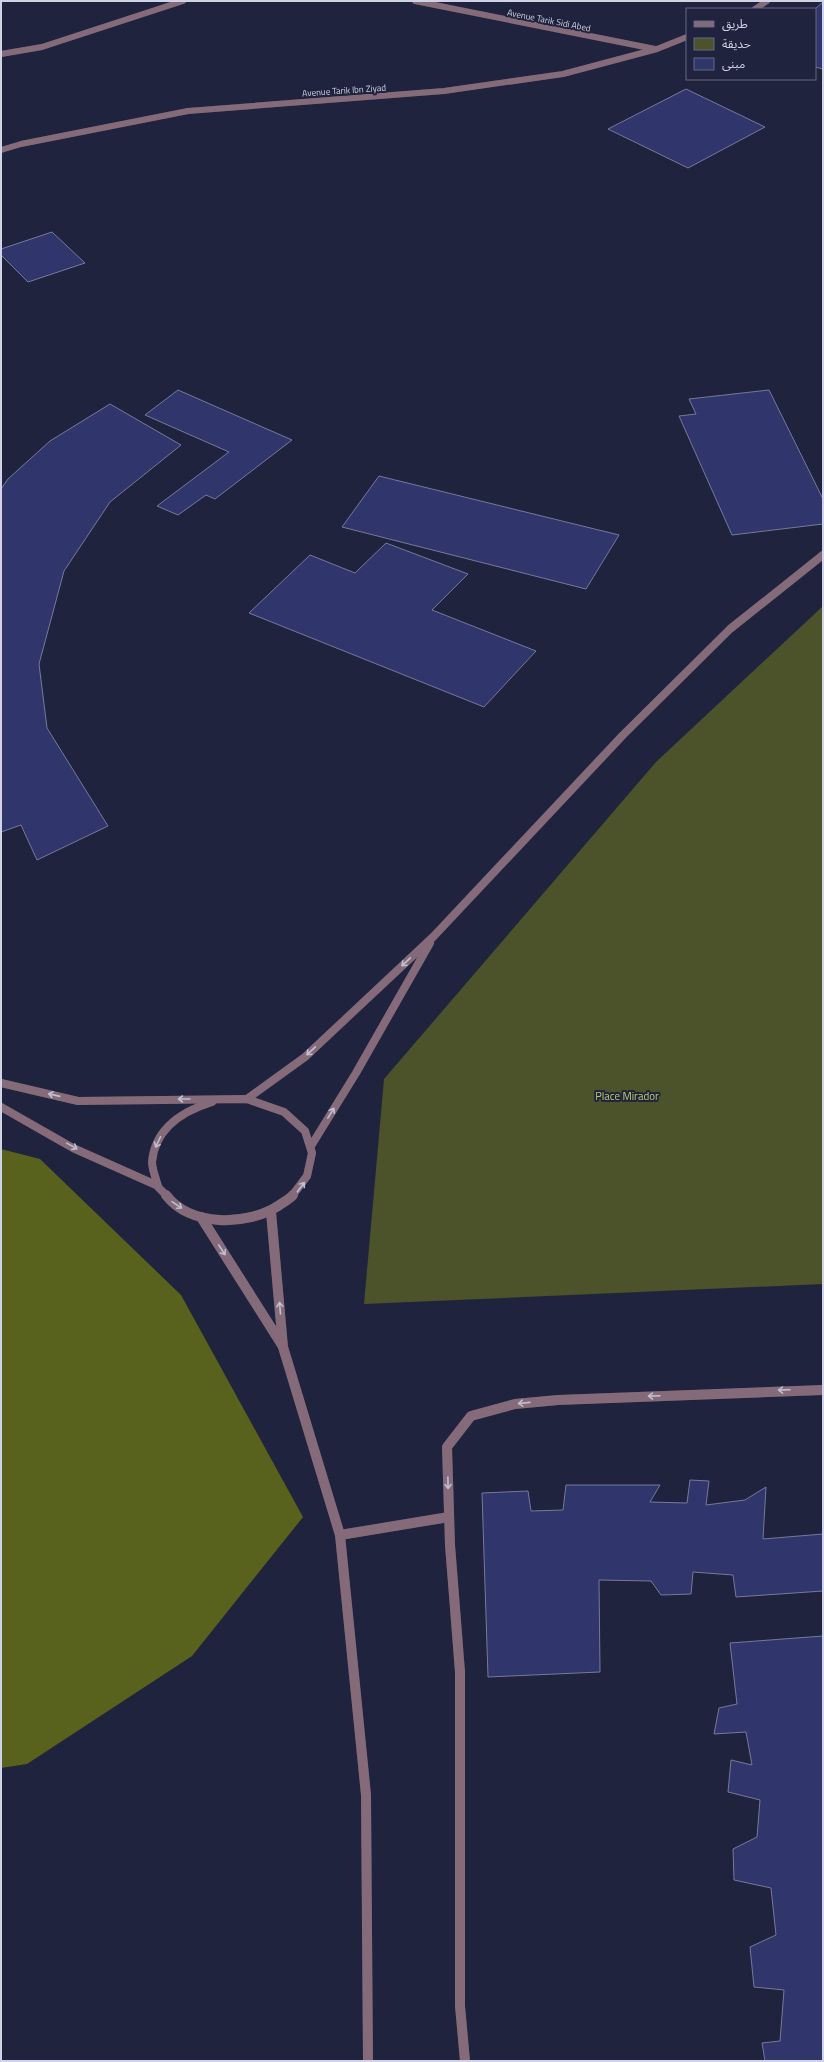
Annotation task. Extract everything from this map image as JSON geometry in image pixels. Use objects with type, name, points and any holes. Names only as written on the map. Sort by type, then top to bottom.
[{"type":"street","points":[[1,54],[42,47],[183,1]]},
{"type":"street","name":"Avenue Tarik Sidi Abed","points":[[415,1],[657,49]]},
{"type":"street","points":[[756,8],[767,1]]},
{"type":"street","name":"Avenue Tarik Ibn Ziyad","points":[[1,150],[21,144],[188,111],[444,91],[563,74],[657,49],[686,37]]},
{"type":"street","points":[[247,1098],[305,1057],[434,936],[622,735],[730,629],[823,555]]},
{"type":"street","points":[[311,1146],[356,1073],[434,936]]},
{"type":"street","points":[[1,1083],[78,1101],[247,1098],[265,1102],[282,1109],[296,1120],[305,1132],[311,1146],[313,1161],[309,1176],[299,1190],[287,1202],[271,1212],[236,1221],[201,1217],[175,1205],[158,1186],[81,1152],[1,1107]]},
{"type":"street","points":[[158,1186],[152,1163],[157,1141],[172,1121],[195,1107],[223,1099]]},
{"type":"street","points":[[271,1212],[283,1347],[340,1535],[366,1795],[368,2061]]},
{"type":"street","points":[[201,1217],[283,1347]]},
{"type":"street","points":[[465,2061],[460,2006],[460,1672],[449,1517],[447,1447],[471,1416],[515,1404],[558,1400],[823,1390]]},
{"type":"street","points":[[340,1535],[449,1517]]},
{"type":"green space","name":"Place Mirador","points":[[823,606],[823,1284],[364,1304],[384,1079],[656,762]]},
{"type":"green space","points":[[1,1149],[40,1159],[181,1295],[303,1517],[192,1656],[27,1764],[1,1768]]},
{"type":"building","points":[[823,2],[823,69],[816,67],[816,8]]},
{"type":"building","points":[[686,89],[765,127],[688,168],[608,129]]},
{"type":"building","points":[[52,232],[85,263],[28,282],[1,255],[1,249]]},
{"type":"building","points":[[178,390],[292,440],[215,499],[206,495],[178,515],[157,506],[229,452],[145,415]]},
{"type":"building","points":[[769,390],[823,499],[823,524],[732,535],[679,416],[696,414],[689,399]]},
{"type":"building","points":[[110,404],[181,445],[110,502],[64,571],[39,664],[47,728],[108,826],[37,860],[21,825],[1,832],[1,489],[8,479],[50,441]]},
{"type":"building","points":[[379,476],[619,535],[586,589],[342,527]]},
{"type":"building","points":[[386,543],[468,574],[432,610],[536,651],[484,707],[249,613],[310,555],[355,573]]},
{"type":"building","points":[[690,1480],[709,1481],[706,1505],[745,1500],[766,1487],[763,1539],[823,1534],[823,1591],[736,1597],[733,1575],[693,1572],[691,1594],[661,1595],[651,1581],[599,1580],[600,1672],[488,1677],[482,1493],[528,1491],[531,1511],[563,1510],[566,1485],[660,1485],[650,1502],[687,1503]]},
{"type":"building","points":[[823,1636],[823,2061],[765,2061],[762,2043],[780,2041],[784,1990],[754,1987],[750,1947],[776,1935],[771,1888],[734,1880],[733,1849],[757,1837],[760,1800],[728,1792],[731,1760],[752,1765],[746,1732],[714,1734],[719,1708],[737,1704],[730,1643]]}]
